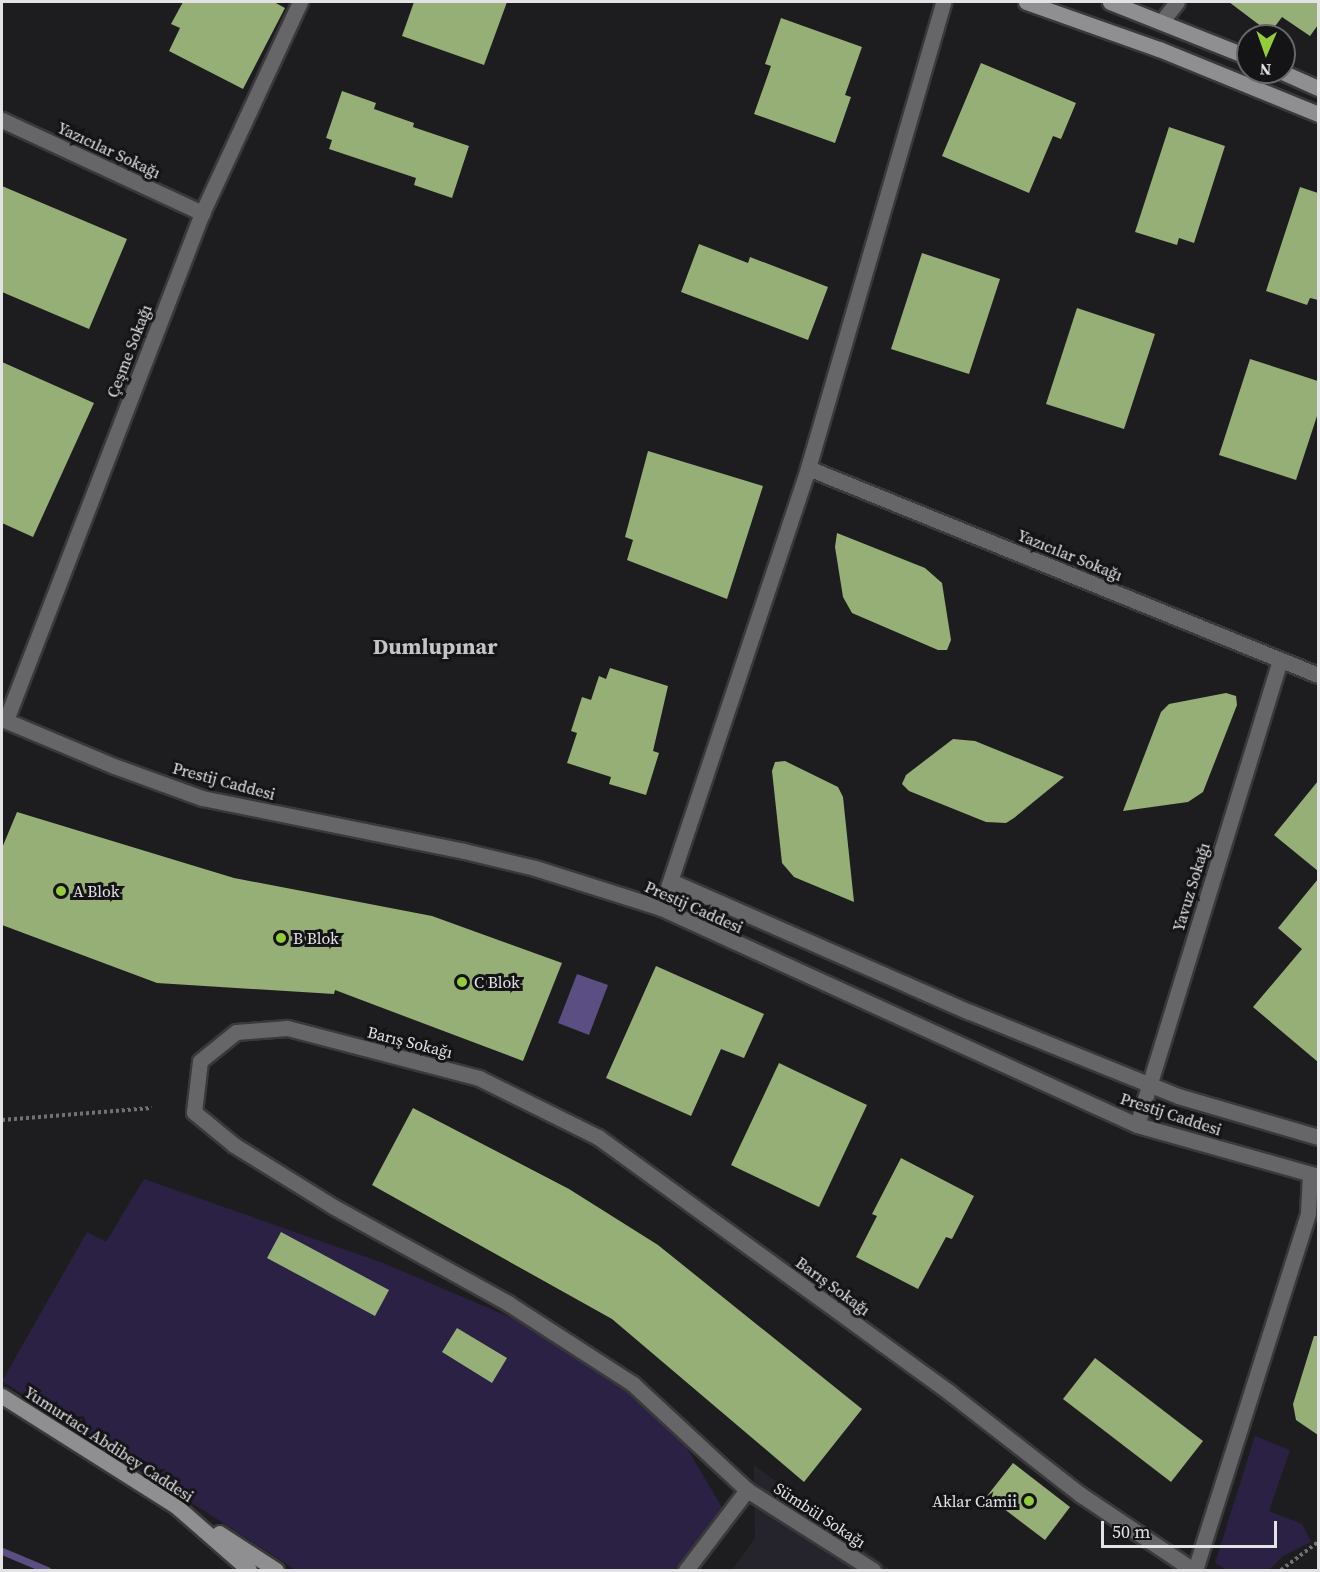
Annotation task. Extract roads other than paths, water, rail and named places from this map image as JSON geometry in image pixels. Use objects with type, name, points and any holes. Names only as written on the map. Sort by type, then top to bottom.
[{"type":"main road","points":[[1026,2],[1159,49],[1318,114]]},
{"type":"main road","points":[[1110,2],[1236,52]]},
{"type":"main road","points":[[1296,78],[1318,88]]},
{"type":"main road","name":"Yumurtacı Abdibey Caddesi","points":[[2,1396],[176,1506],[249,1570]]},
{"type":"main road","points":[[176,1506],[276,1570]]},
{"type":"street","name":"Çeşme Sokağı","points":[[4,719],[202,213],[300,2]]},
{"type":"street","points":[[662,908],[808,468],[944,2]]},
{"type":"street","points":[[1162,21],[1177,2]]},
{"type":"street","name":"Yazıcılar Sokağı","points":[[2,120],[202,213]]},
{"type":"street","name":"Yazıcılar Sokağı","points":[[808,468],[1318,675]]},
{"type":"street","name":"Yavuz Sokağı","points":[[1137,1125],[1280,660]]},
{"type":"street","name":"Prestij Caddesi","points":[[4,719],[114,766],[202,798],[474,853],[535,868],[662,908],[1137,1125],[1314,1176]]},
{"type":"street","name":"Prestij Caddesi","points":[[671,881],[970,1012],[1149,1085],[1318,1137]]},
{"type":"street","name":"Barış Sokağı","points":[[747,1490],[633,1384],[508,1303],[334,1207],[234,1145],[194,1112],[200,1061],[236,1032],[287,1028],[479,1078],[598,1137],[950,1393],[1081,1495],[1194,1570]]},
{"type":"street","points":[[1194,1570],[1313,1215],[1314,1176]]},
{"type":"street","points":[[686,1570],[747,1490]]},
{"type":"street","name":"Sümbül Sokağı","points":[[747,1490],[873,1570]]},
{"type":"waterway","points":[[2,1551],[47,1570]]},
{"type":"place","name":"A Blok","points":[[61,891]]},
{"type":"place","name":"B Blok","points":[[281,938]]},
{"type":"place","name":"C Blok","points":[[462,982]]},
{"type":"place","name":"Aklar Camii","points":[[1029,1501]]},
{"type":"district","name":"Dumlupınar","points":[[435,647]]}]
